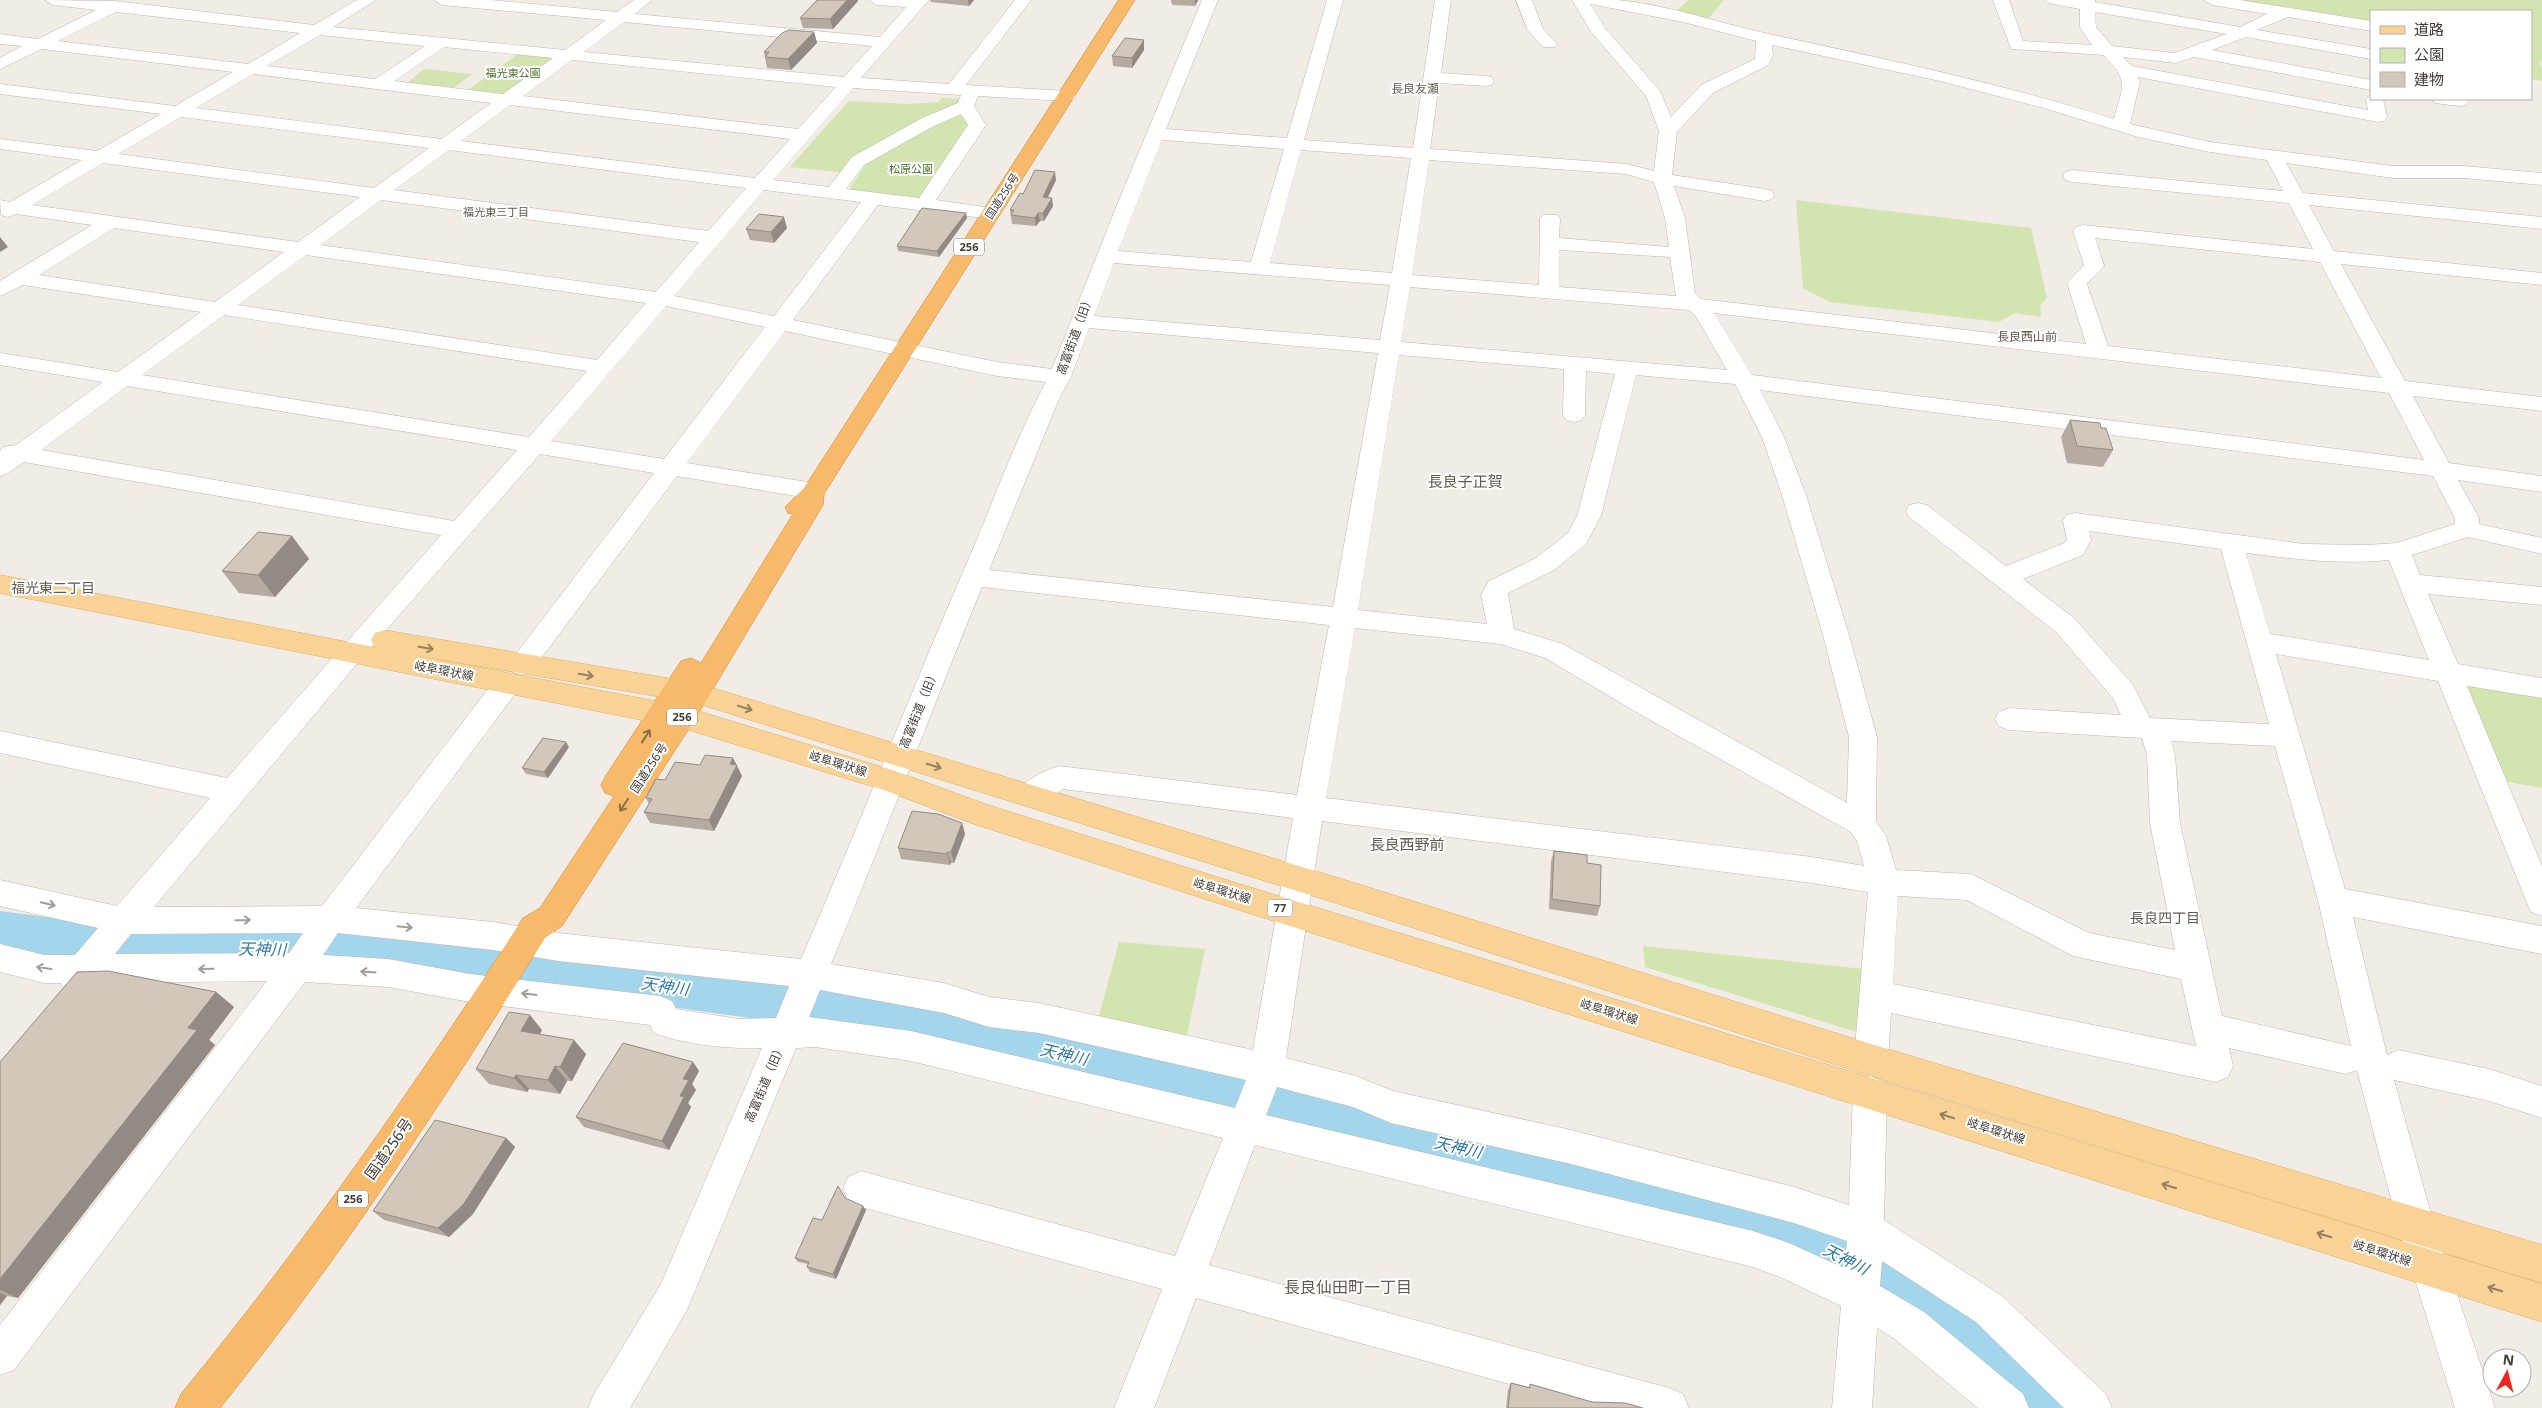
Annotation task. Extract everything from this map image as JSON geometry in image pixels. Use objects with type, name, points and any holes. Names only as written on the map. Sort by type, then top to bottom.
[{"type":"highway","name":"国道256号","points":[[195,1408],[244,1349],[411,1119],[526,940],[551,917],[679,703],[811,505],[813,493],[903,349],[1127,0]]},
{"type":"main road","name":"岐阜環状線","points":[[0,566],[358,645]]},
{"type":"main road","name":"岐阜環状線","points":[[0,584],[358,645],[679,703],[896,768],[1030,795],[1298,878],[2430,1268],[2542,1303]]},
{"type":"main road","name":"岐阜環状線","points":[[896,768],[981,815],[1294,912],[1870,1076],[2416,1225],[2542,1264]]},
{"type":"street","points":[[53,0],[120,3],[317,30],[849,83],[954,89],[968,98],[977,125],[924,205]]},
{"type":"street","points":[[4,210],[100,157],[368,0]]},
{"type":"street","points":[[442,0],[885,42]]},
{"type":"street","points":[[0,468],[10,451],[123,379],[644,0]]},
{"type":"street","points":[[878,0],[920,2]]},
{"type":"street","points":[[954,89],[1023,0]]},
{"type":"street","name":"高富街道（旧）","points":[[608,1408],[674,1297],[896,768],[973,576],[1048,399],[1060,377],[1080,321],[1210,0]]},
{"type":"street","points":[[1259,268],[1335,0]]},
{"type":"street","points":[[1134,1408],[1267,1070],[1294,912],[1309,808],[1414,201],[1419,152],[1443,0]]},
{"type":"street","points":[[1524,0],[1529,10],[1533,29],[1538,36],[1549,44]]},
{"type":"street","points":[[1580,0],[1598,30],[1651,88],[1668,131],[1662,179],[1675,218],[1685,295],[1692,304],[1704,312],[1743,380],[1773,436],[1794,495],[1855,703],[1863,737],[1861,824]]},
{"type":"street","points":[[1592,0],[1684,17],[1764,38],[1942,76],[2050,104],[2120,127],[2210,147],[2274,157],[2401,172],[2457,172],[2542,179]]},
{"type":"street","points":[[2001,0],[2017,46],[2106,50],[2170,58],[2244,33],[2259,22],[2287,12]]},
{"type":"street","points":[[2053,0],[2088,3],[2244,33],[2370,54]]},
{"type":"street","points":[[2212,0],[2370,26]]},
{"type":"street","points":[[57,998],[86,967],[232,791],[358,645],[536,444],[712,238],[920,2]]},
{"type":"street","points":[[0,64],[120,3]]},
{"type":"street","points":[[2088,3],[2088,27],[2106,50],[2126,70],[2132,82],[2120,127]]},
{"type":"street","points":[[1668,131],[1707,88],[1762,62],[1765,56],[1764,38]]},
{"type":"street","points":[[0,39],[803,135]]},
{"type":"street","points":[[379,84],[441,42]]},
{"type":"street","points":[[2192,52],[2370,85]]},
{"type":"street","points":[[2126,70],[2378,117],[2375,100]]},
{"type":"street","points":[[1431,77],[1486,81]]},
{"type":"street","points":[[0,89],[991,213]]},
{"type":"street","points":[[832,194],[858,161],[968,98],[1067,96]]},
{"type":"street","points":[[2448,100],[2460,100]]},
{"type":"street","points":[[1155,134],[1419,152],[1627,169],[1662,179],[1765,194]]},
{"type":"street","points":[[0,144],[712,238]]},
{"type":"street","points":[[2274,157],[2467,518],[2466,529]]},
{"type":"street","points":[[2072,176],[2542,223]]},
{"type":"street","points":[[0,1356],[297,967],[329,919],[873,199]]},
{"type":"street","points":[[4,210],[303,248],[660,299],[998,368],[1060,377]]},
{"type":"street","points":[[1549,293],[1550,219]]},
{"type":"street","points":[[0,290],[110,222]]},
{"type":"street","points":[[2100,352],[2077,283],[2094,266],[2084,231],[2542,279]]},
{"type":"street","points":[[1550,243],[1665,252]]},
{"type":"street","points":[[1106,256],[1692,304],[2542,404]]},
{"type":"street","points":[[20,278],[602,367]]},
{"type":"street","points":[[1080,321],[1390,346],[1743,380],[2542,484]]},
{"type":"street","points":[[0,359],[536,444],[813,493]]},
{"type":"street","points":[[1574,415],[1575,364]]},
{"type":"street","points":[[1502,635],[1494,595],[1498,587],[1544,564],[1577,538],[1589,516],[1627,368]]},
{"type":"street","points":[[10,451],[460,530]]},
{"type":"street","points":[[1876,995],[2216,1066],[2165,823],[2161,755],[2147,728],[2123,692],[2065,625],[1918,511]]},
{"type":"street","points":[[2004,577],[2074,549],[2079,540],[2075,521],[2304,552],[2367,554],[2398,551],[2466,529],[2542,546]]},
{"type":"street","points":[[2231,542],[2333,900],[2372,1062],[2416,1225],[2475,1408]]},
{"type":"street","points":[[2398,551],[2542,903]]},
{"type":"street","points":[[973,576],[1502,635],[1554,652],[1861,824],[1871,836],[1884,882],[1870,1076],[1866,1234],[1852,1408]]},
{"type":"street","points":[[2411,583],[2542,596]]},
{"type":"street","points":[[2260,642],[2542,688]]},
{"type":"street","points":[[2010,719],[2287,736]]},
{"type":"street","points":[[0,742],[232,791]]},
{"type":"street","points":[[1030,795],[1059,777],[1812,870],[1884,882],[1971,887],[2084,946],[2194,968]]},
{"type":"street","points":[[0,893],[121,925],[329,919],[526,940],[810,975],[944,998],[988,1012],[1039,1018],[1267,1070],[1356,1092],[1391,1108],[1589,1152],[1794,1205],[1866,1234],[1989,1309],[2092,1408]]},
{"type":"street","points":[[2333,900],[2542,940]]},
{"type":"street","points":[[0,958],[44,969],[86,967],[297,967],[388,973],[497,986],[578,1000],[660,1011],[666,1022],[730,1032],[788,1028],[911,1046],[1248,1122],[1753,1250],[1789,1262],[1860,1291],[1910,1326],[2009,1408]]},
{"type":"street","points":[[2209,1028],[2346,1059]]},
{"type":"street","points":[[2398,1066],[2489,1085],[2542,1102]]},
{"type":"street","points":[[861,1189],[1669,1408]]},
{"type":"green space","points":[[1688,0],[1724,0],[1707,20],[1674,14]]},
{"type":"green space","points":[[2228,0],[2542,0],[2542,62],[2539,61],[2542,68],[2542,81],[2532,79],[2532,10],[2370,10],[2370,24]]},
{"type":"green space","name":"福光東公園","points":[[518,54],[556,58],[504,95],[467,91]]},
{"type":"green space","points":[[424,69],[472,74],[455,87],[407,83]]},
{"type":"green space","points":[[942,98],[961,99],[959,106],[846,173],[790,167],[849,101],[909,104],[939,102]]},
{"type":"green space","name":"松原公園","points":[[964,112],[977,129],[919,198],[853,191],[850,188],[868,161],[943,119]]},
{"type":"green space","points":[[1796,200],[2031,228],[2047,298],[2040,305],[2041,317],[2015,313],[1999,322],[1830,302],[1803,288]]},
{"type":"green space","points":[[2469,683],[2542,695],[2542,788],[2503,781],[2464,687]]},
{"type":"green space","points":[[1119,942],[1205,949],[1185,1045],[1097,1023]]},
{"type":"green space","points":[[1643,946],[1864,969],[1860,1033],[1645,967]]},
{"type":"building","points":[[817,0],[847,0],[830,19],[800,18]]},
{"type":"building","points":[[789,30],[814,32],[788,59],[765,57],[769,52],[764,52],[782,33]]},
{"type":"building","points":[[1125,38],[1144,40],[1132,58],[1112,56]]},
{"type":"building","points":[[1035,170],[1055,172],[1043,197],[1052,198],[1043,213],[1038,213],[1035,218],[1011,215],[1014,210],[1010,210],[1020,193],[1023,194]]},
{"type":"building","points":[[922,208],[966,213],[937,251],[897,246]]},
{"type":"building","points":[[759,214],[784,217],[771,232],[746,229]]},
{"type":"building","points":[[2070,420],[2100,423],[2101,428],[2106,428],[2113,450],[2077,446]]},
{"type":"building","points":[[258,532],[292,536],[258,575],[222,571]]},
{"type":"building","points":[[543,738],[566,742],[544,772],[522,768]]},
{"type":"building","points":[[705,755],[733,758],[730,764],[737,765],[709,820],[644,812],[652,799],[646,798],[656,779],[665,780],[675,762],[700,765]]},
{"type":"building","points":[[912,811],[938,814],[962,823],[951,852],[947,852],[947,854],[898,848]]},
{"type":"building","points":[[1554,851],[1587,855],[1587,863],[1601,865],[1600,906],[1552,899]]},
{"type":"building","points":[[108,971],[216,992],[188,1028],[197,1030],[0,1279],[0,1062],[77,972]]},
{"type":"building","points":[[509,1012],[530,1015],[521,1031],[574,1040],[560,1067],[555,1066],[548,1080],[516,1075],[514,1078],[476,1069]]},
{"type":"building","points":[[623,1043],[693,1062],[683,1079],[689,1080],[680,1096],[684,1097],[662,1141],[576,1117]]},
{"type":"building","points":[[435,1120],[506,1138],[463,1205],[438,1228],[373,1211]]},
{"type":"building","points":[[838,1186],[845,1198],[863,1206],[833,1274],[807,1267],[809,1262],[795,1258],[813,1218],[822,1220]]},
{"type":"building","points":[[1511,1383],[1530,1388],[1530,1384],[1592,1402],[1625,1403],[1643,1408],[1508,1408]]},
{"type":"waterway","name":"天神川","points":[[0,930],[132,947],[313,950],[555,971],[830,1008],[1003,1039],[1690,1202],[1796,1233],[1945,1309],[2061,1408]]},
{"type":"district","name":"長良友瀬","points":[[1415,89]]},
{"type":"district","name":"福光東三丁目","points":[[496,212]]},
{"type":"district","name":"長良西山前","points":[[2027,337]]},
{"type":"district","name":"長良子正賀","points":[[1465,482]]},
{"type":"district","name":"福光東二丁目","points":[[53,588]]},
{"type":"district","name":"長良西野前","points":[[1407,845]]},
{"type":"district","name":"長良四丁目","points":[[2165,918]]},
{"type":"district","name":"長良仙田町一丁目","points":[[1348,1287]]}]
